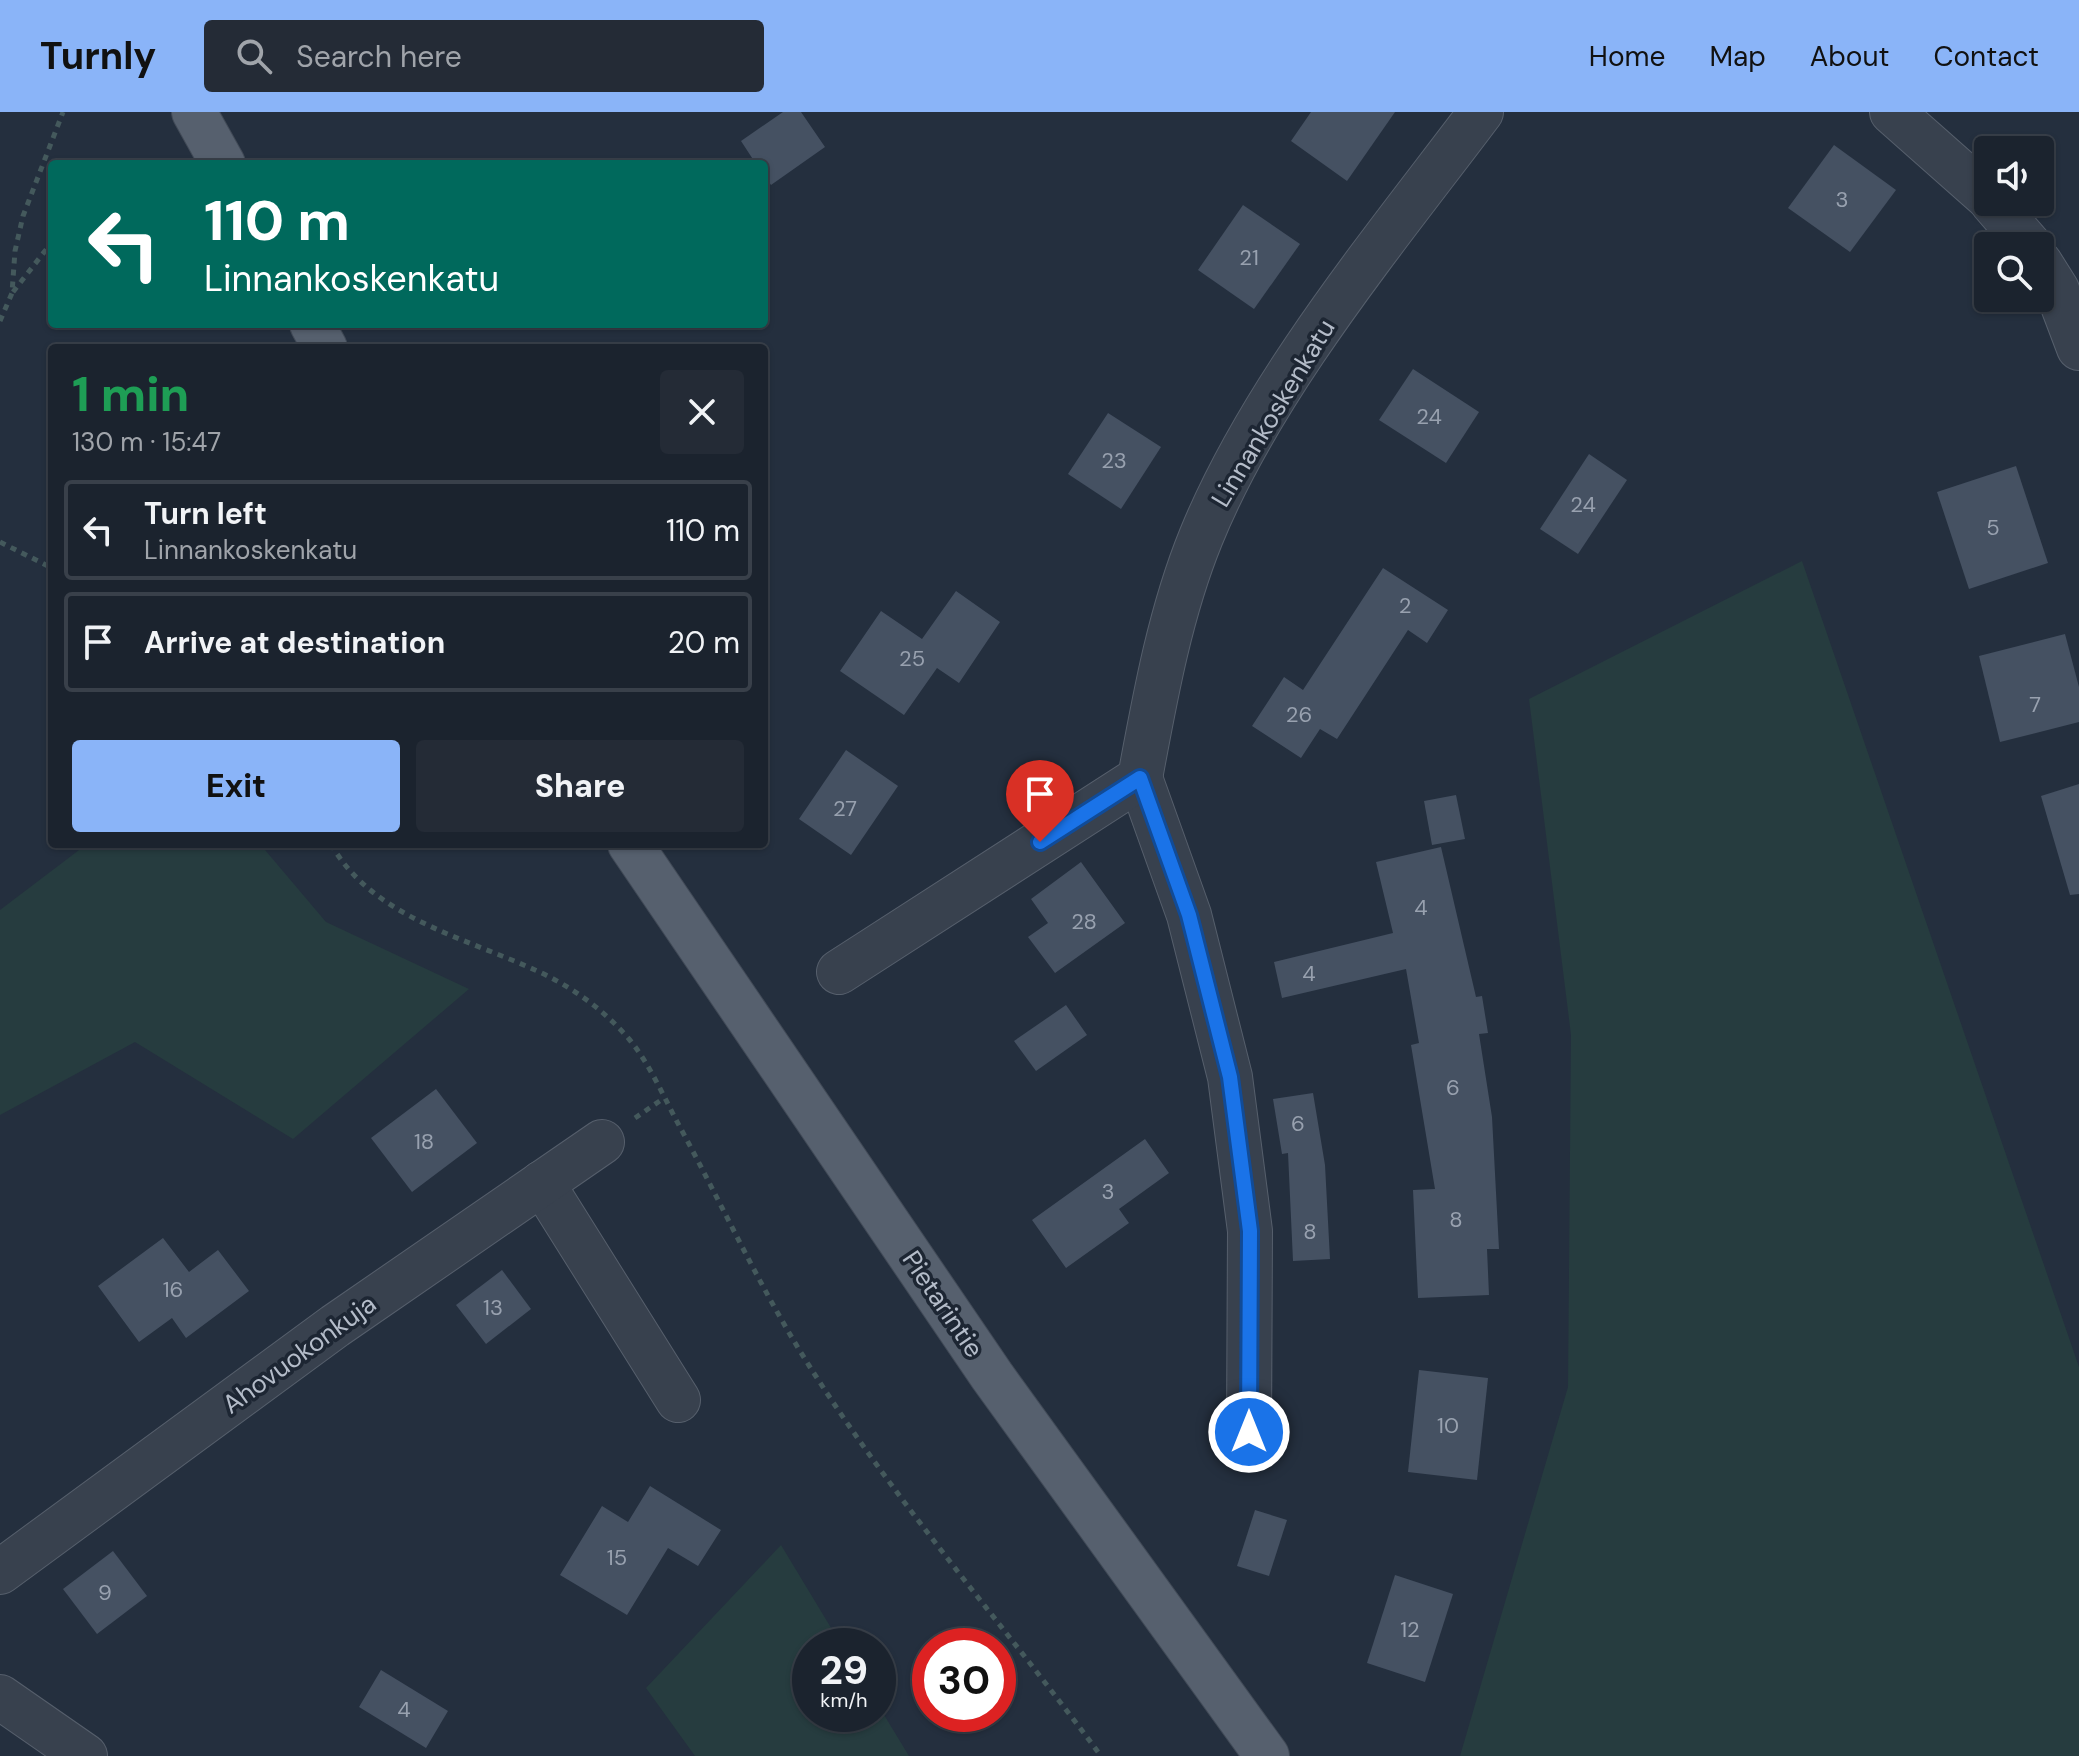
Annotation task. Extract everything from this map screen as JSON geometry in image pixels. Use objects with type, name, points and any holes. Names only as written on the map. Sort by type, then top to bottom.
[{"type":"main road","points":[[194,112],[221,160]]},
{"type":"main road","name":"Pietarintie","points":[[633,848],[992,1376],[1267,1756]]},
{"type":"street","name":"Linnankoskenkatu","points":[[1140,778],[1172,628],[1201,538],[1234,467],[1274,399],[1340,301],[1481,112]]},
{"type":"street","points":[[1892,112],[1974,185]]},
{"type":"street","points":[[2004,216],[2018,232]]},
{"type":"street","points":[[2054,285],[2079,348]]},
{"type":"street","points":[[839,972],[1140,778],[1189,915],[1230,1077],[1250,1231],[1249,1432]]},
{"type":"street","name":"Ahovuokonkuja","points":[[0,1572],[335,1326],[602,1142]]},
{"type":"street","points":[[542,1183],[678,1400]]},
{"type":"street","points":[[0,1697],[85,1756]]},
{"type":"path","points":[[12,293],[15,251],[23,216],[63,112]]},
{"type":"path","points":[[0,321],[12,293],[48,247]]},
{"type":"path","points":[[0,542],[48,566]]},
{"type":"path","points":[[333,848],[343,866],[382,902],[539,971],[596,1005],[631,1041],[712,1186],[754,1274],[803,1355],[876,1462],[1101,1756]]},
{"type":"green space","points":[[1802,561],[2079,1367],[2079,1756],[1460,1756],[1568,1387],[1571,1035],[1529,699]]},
{"type":"green space","points":[[82,848],[263,848],[326,922],[469,989],[293,1139],[135,1042],[0,1115],[0,910]]},
{"type":"green space","points":[[781,1545],[831,1628],[792,1628],[792,1732],[894,1732],[909,1756],[695,1756],[646,1688]]},
{"type":"building","points":[[783,112],[801,112],[825,147],[771,185],[768,181],[768,160],[753,160],[741,141]]},
{"type":"building","points":[[1311,112],[1395,112],[1347,181],[1291,141]]},
{"type":"building","points":[[1834,145],[1896,190],[1850,252],[1788,208]]},
{"type":"building","points":[[1243,205],[1300,244],[1254,309],[1198,270]]},
{"type":"building","points":[[1413,369],[1479,412],[1446,463],[1379,420]]},
{"type":"building","points":[[1108,413],[1161,447],[1121,509],[1068,474]]},
{"type":"building","points":[[1589,454],[1627,480],[1578,554],[1540,529]]},
{"type":"building","points":[[2016,466],[2048,563],[1969,589],[1937,492]]},
{"type":"building","points":[[1383,568],[1448,610],[1427,643],[1408,630],[1337,739],[1320,729],[1301,758],[1252,726],[1284,677],[1303,690]]},
{"type":"building","points":[[956,591],[1000,622],[959,683],[937,668],[904,715],[840,671],[881,611],[922,639]]},
{"type":"building","points":[[2065,634],[2079,687],[2079,722],[2000,742],[1979,656]]},
{"type":"building","points":[[846,750],[898,786],[851,855],[799,819]]},
{"type":"building","points":[[2079,784],[2079,894],[2070,895],[2041,796]]},
{"type":"building","points":[[1456,795],[1465,839],[1432,845],[1424,801]]},
{"type":"building","points":[[1441,847],[1476,997],[1482,996],[1488,1033],[1479,1034],[1492,1117],[1499,1249],[1487,1249],[1489,1295],[1418,1298],[1413,1190],[1435,1189],[1411,1045],[1419,1043],[1406,969],[1282,998],[1274,962],[1393,933],[1376,862]]},
{"type":"building","points":[[1081,862],[1125,923],[1055,973],[1028,937],[1048,923],[1031,899]]},
{"type":"building","points":[[1066,1005],[1087,1035],[1036,1071],[1014,1041]]},
{"type":"building","points":[[436,1089],[477,1143],[412,1192],[371,1138]]},
{"type":"building","points":[[1313,1093],[1325,1165],[1330,1259],[1293,1261],[1288,1153],[1282,1154],[1273,1099]]},
{"type":"building","points":[[1145,1139],[1169,1173],[1119,1209],[1129,1223],[1066,1268],[1032,1220]]},
{"type":"building","points":[[163,1238],[189,1272],[218,1250],[249,1291],[186,1338],[172,1318],[139,1342],[98,1286]]},
{"type":"building","points":[[502,1270],[531,1309],[486,1344],[456,1305]]},
{"type":"building","points":[[1419,1370],[1488,1378],[1477,1480],[1408,1472]]},
{"type":"building","points":[[650,1486],[721,1530],[698,1566],[668,1548],[627,1615],[560,1575],[602,1506],[628,1522]]},
{"type":"building","points":[[1255,1510],[1287,1520],[1269,1576],[1237,1566]]},
{"type":"building","points":[[113,1551],[147,1596],[97,1634],[63,1589]]},
{"type":"building","points":[[1395,1575],[1453,1594],[1425,1682],[1367,1663]]},
{"type":"building","points":[[381,1670],[448,1711],[426,1748],[359,1707]]},
{"type":"route","points":[[1040,842],[1140,778],[1189,915],[1230,1077],[1250,1231],[1249,1432]]}]
